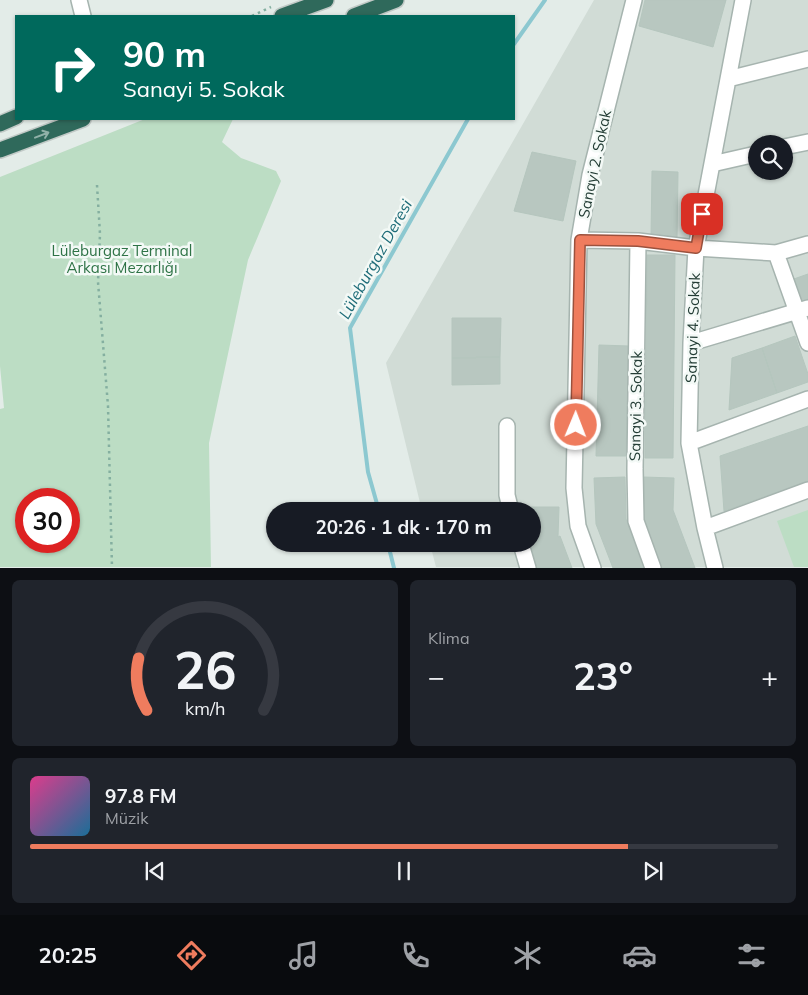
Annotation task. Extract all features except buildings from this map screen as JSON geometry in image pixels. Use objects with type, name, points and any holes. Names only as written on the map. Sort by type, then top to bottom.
[{"type":"highway","points":[[285,15],[326,0]]},
{"type":"highway","points":[[357,15],[396,0]]},
{"type":"highway","points":[[0,124],[15,117]]},
{"type":"highway","points":[[0,150],[80,120]]},
{"type":"street","points":[[79,0],[83,15]]},
{"type":"street","name":"Sanayi 2. Sokak","points":[[593,568],[578,526],[574,488],[580,240],[590,175],[634,0]]},
{"type":"street","name":"Sanayi 4. Sokak","points":[[715,568],[705,528],[689,443],[691,343],[696,248],[744,0]]},
{"type":"street","points":[[728,79],[808,59]]},
{"type":"street","points":[[793,145],[808,142]]},
{"type":"street","points":[[712,164],[748,156]]},
{"type":"street","points":[[580,240],[638,241],[696,248],[776,253],[808,244]]},
{"type":"street","name":"Sanayi 3. Sokak","points":[[638,241],[634,469],[636,521],[653,568]]},
{"type":"street","points":[[776,253],[802,310],[808,344]]},
{"type":"street","points":[[691,343],[802,310]]},
{"type":"street","points":[[689,443],[808,398]]},
{"type":"street","points":[[507,426],[507,495],[509,502]]},
{"type":"street","points":[[705,528],[808,490]]},
{"type":"street","points":[[523,552],[528,568]]},
{"type":"path","points":[[97,184],[100,234],[98,282],[108,406],[112,568]]},
{"type":"shaded area","points":[[594,0],[808,0],[808,567],[436,567],[432,552],[541,552],[541,502],[420,502],[386,363]]},
{"type":"green space","name":"Lüleburgaz Terminal Arkası Mezarlığı","points":[[142,120],[233,120],[222,142],[241,158],[276,171],[281,181],[248,260],[209,443],[211,567],[0,567],[0,409],[4,408],[0,366],[0,177]]},
{"type":"green space","points":[[808,510],[808,567],[794,567],[777,521]]},
{"type":"waterway","name":"Lüleburgaz Deresi","points":[[515,43],[545,0]]},
{"type":"waterway","name":"Lüleburgaz Deresi","points":[[376,502],[368,472],[350,328],[467,120]]},
{"type":"waterway","name":"Lüleburgaz Deresi","points":[[390,552],[394,568]]},
{"type":"route","points":[[576,425],[580,240],[638,241],[696,248],[702,214]]}]
